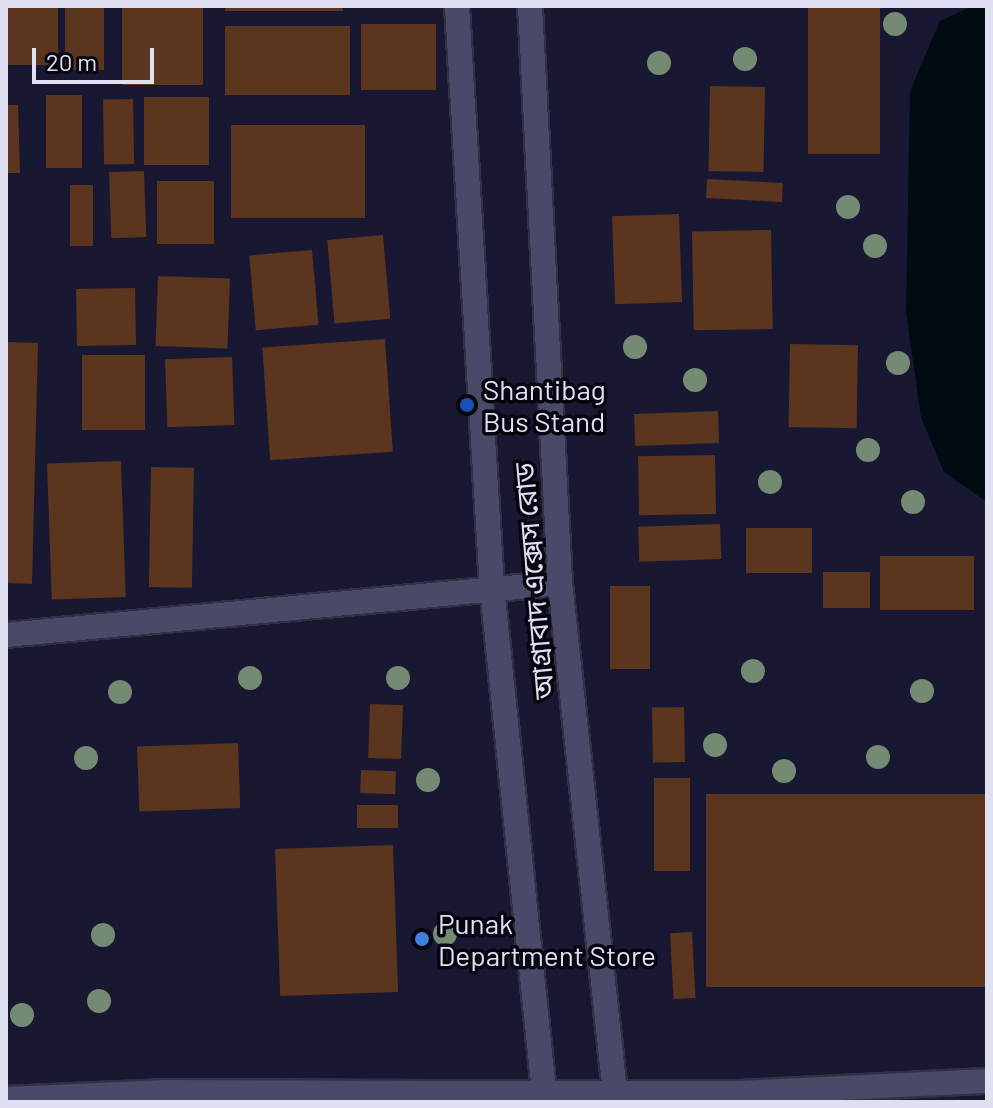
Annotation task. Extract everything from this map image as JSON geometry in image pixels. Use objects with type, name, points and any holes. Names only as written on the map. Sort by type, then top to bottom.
[{"type":"main road","name":"আগ্রাবাদ এক্সেস রোড","points":[[457,6],[492,588],[544,1097]]},
{"type":"main road","name":"আগ্রাবাদ এক্সেস রোড","points":[[530,6],[560,583],[616,1096]]},
{"type":"main road","points":[[6,635],[560,583]]},
{"type":"main road","points":[[6,1099],[616,1096],[987,1081]]},
{"type":"shaded area","points":[[973,6],[987,6],[987,502],[944,472],[921,417],[906,312],[910,91],[940,21]]},
{"type":"building","points":[[6,6],[58,6],[58,65],[6,65]]},
{"type":"building","points":[[65,6],[104,6],[104,70],[65,70]]},
{"type":"building","points":[[122,6],[203,6],[203,85],[122,85]]},
{"type":"building","points":[[225,6],[343,6],[343,11],[225,11]]},
{"type":"building","points":[[808,6],[880,6],[880,154],[808,154]]},
{"type":"building","points":[[361,24],[436,24],[436,90],[361,90]]},
{"type":"building","points":[[225,26],[350,26],[350,95],[225,95]]},
{"type":"building","points":[[710,86],[765,87],[764,172],[709,171]]},
{"type":"building","points":[[46,95],[82,95],[82,168],[46,168]]},
{"type":"building","points":[[144,97],[209,97],[209,165],[144,165]]},
{"type":"building","points":[[133,99],[134,164],[104,165],[103,100]]},
{"type":"building","points":[[6,105],[18,105],[20,173],[6,173]]},
{"type":"building","points":[[231,125],[365,125],[365,218],[231,218]]},
{"type":"building","points":[[144,171],[146,237],[111,238],[109,172]]},
{"type":"building","points":[[707,179],[783,183],[782,202],[706,198]]},
{"type":"building","points":[[157,181],[214,181],[214,244],[157,244]]},
{"type":"building","points":[[70,185],[93,185],[93,246],[70,246]]},
{"type":"building","points":[[679,214],[682,302],[615,304],[612,216]]},
{"type":"building","points":[[771,230],[773,329],[694,330],[692,231]]},
{"type":"building","points":[[383,235],[390,319],[335,324],[327,240]]},
{"type":"building","points":[[312,250],[319,325],[256,330],[249,255]]},
{"type":"building","points":[[158,276],[230,279],[228,348],[156,346]]},
{"type":"building","points":[[135,288],[136,345],[77,346],[76,289]]},
{"type":"building","points":[[385,339],[393,452],[270,460],[262,348]]},
{"type":"building","points":[[6,342],[38,343],[32,584],[6,583]]},
{"type":"building","points":[[790,344],[858,345],[857,428],[789,427]]},
{"type":"building","points":[[82,355],[145,355],[145,430],[82,430]]},
{"type":"building","points":[[232,357],[234,425],[167,427],[165,359]]},
{"type":"building","points":[[718,411],[719,443],[635,446],[634,414]]},
{"type":"building","points":[[715,455],[716,514],[639,515],[638,456]]},
{"type":"building","points":[[121,461],[126,597],[52,599],[47,464]]},
{"type":"building","points":[[151,467],[194,468],[192,588],[149,587]]},
{"type":"building","points":[[720,524],[721,559],[639,562],[638,527]]},
{"type":"building","points":[[746,528],[812,528],[812,573],[746,573]]},
{"type":"building","points":[[880,556],[974,556],[974,610],[880,610]]},
{"type":"building","points":[[823,572],[870,572],[870,608],[823,608]]},
{"type":"building","points":[[610,586],[650,586],[650,669],[610,669]]},
{"type":"building","points":[[370,704],[403,705],[401,759],[368,758]]},
{"type":"building","points":[[684,707],[685,762],[653,763],[652,708]]},
{"type":"building","points":[[238,743],[240,808],[139,811],[137,747]]},
{"type":"building","points":[[361,770],[396,771],[395,794],[360,793]]},
{"type":"building","points":[[654,778],[690,778],[690,871],[654,871]]},
{"type":"building","points":[[706,794],[987,794],[987,987],[706,987]]},
{"type":"building","points":[[357,805],[398,805],[398,828],[357,828]]},
{"type":"building","points":[[393,845],[398,992],[280,996],[275,849]]},
{"type":"building","points":[[692,932],[695,998],[673,999],[670,933]]},
{"type":"place","name":"Shantibag Bus Stand","points":[[467,405]]},
{"type":"place","name":"Punak Department Store","points":[[422,939]]}]
